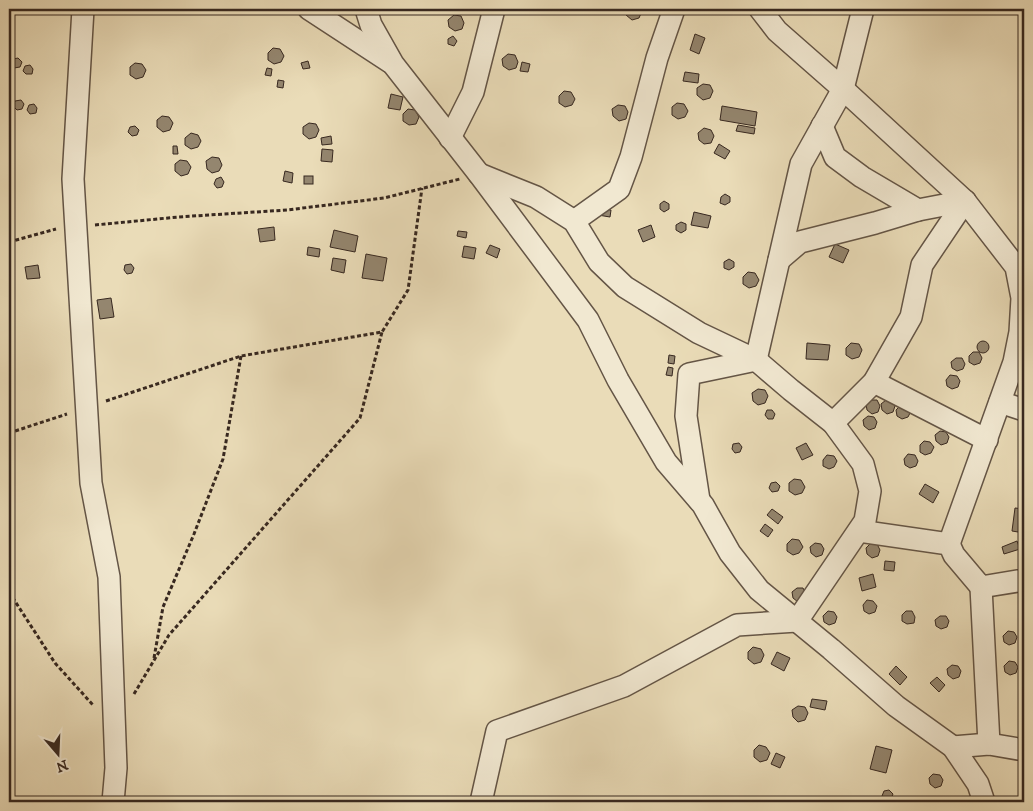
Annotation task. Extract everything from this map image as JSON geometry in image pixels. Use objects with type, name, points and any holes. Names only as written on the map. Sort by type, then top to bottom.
[{"type":"street","points":[[83,9],[73,179],[91,483],[109,577],[116,768],[113,802]]},
{"type":"street","points":[[309,9],[393,64]]},
{"type":"street","points":[[450,138],[473,92],[494,9]]},
{"type":"street","points":[[574,221],[619,189],[631,157],[657,58],[674,9]]},
{"type":"street","points":[[760,9],[777,31],[843,89],[965,202],[1016,267],[1022,298],[1020,332],[1014,362],[949,544],[954,555],[980,587],[989,744]]},
{"type":"street","points":[[756,360],[801,164],[843,89],[863,9]]},
{"type":"street","points":[[371,14],[393,64],[479,174],[588,320],[618,380],[666,462],[703,505],[730,553],[759,590],[896,706],[953,747],[978,784],[984,802]]},
{"type":"street","points":[[822,126],[835,157],[918,210]]},
{"type":"street","points":[[479,174],[536,197],[574,221],[599,262],[625,287],[699,333],[756,360],[833,423],[863,464],[870,491],[866,521],[797,621]]},
{"type":"street","points":[[779,260],[800,242],[918,210],[965,202]]},
{"type":"street","points":[[833,423],[874,382],[911,317],[922,265],[965,202]]},
{"type":"street","points":[[699,500],[686,416],[689,374],[756,360]]},
{"type":"street","points":[[874,382],[987,440]]},
{"type":"street","points":[[1000,402],[1024,410]]},
{"type":"street","points":[[859,530],[949,544]]},
{"type":"street","points":[[980,587],[1024,580]]},
{"type":"street","points":[[481,802],[497,731],[624,686],[737,626],[797,621]]},
{"type":"street","points":[[953,747],[989,744],[1024,750]]},
{"type":"path","points":[[9,242],[57,228],[178,217],[287,210],[384,198],[479,174]]},
{"type":"path","points":[[134,695],[169,635],[360,418],[382,332],[408,290],[422,188]]},
{"type":"path","points":[[9,433],[241,356],[382,332]]},
{"type":"path","points":[[154,661],[163,607],[223,459],[241,356]]},
{"type":"path","points":[[9,592],[55,663],[114,728]]},
{"type":"building","points":[[626,9],[641,9],[642,11],[639,18],[632,20],[626,15]]},
{"type":"building","points":[[454,15],[461,16],[464,23],[462,29],[455,31],[449,27],[448,20]]},
{"type":"building","points":[[695,34],[705,38],[699,54],[690,50]]},
{"type":"building","points":[[453,36],[457,41],[454,46],[448,44],[448,39]]},
{"type":"building","points":[[273,48],[280,49],[284,56],[281,62],[274,64],[268,60],[268,53]]},
{"type":"building","points":[[508,54],[515,55],[518,62],[516,68],[509,70],[503,66],[502,59]]},
{"type":"building","points":[[18,58],[22,62],[20,67],[14,68],[11,64],[13,59]]},
{"type":"building","points":[[308,61],[310,68],[303,69],[301,63]]},
{"type":"building","points":[[522,62],[530,64],[528,72],[520,71]]},
{"type":"building","points":[[135,63],[142,64],[146,70],[143,77],[136,79],[130,75],[130,67]]},
{"type":"building","points":[[30,65],[33,69],[32,74],[26,74],[23,71],[25,66]]},
{"type":"building","points":[[267,68],[272,69],[271,76],[265,75]]},
{"type":"building","points":[[9,69],[14,73],[12,78],[9,78]]},
{"type":"building","points":[[685,72],[699,74],[698,83],[683,81]]},
{"type":"building","points":[[278,80],[284,81],[283,88],[277,87]]},
{"type":"building","points":[[703,84],[710,85],[713,91],[710,98],[703,100],[697,95],[697,88]]},
{"type":"building","points":[[564,91],[571,92],[575,99],[572,105],[565,107],[559,103],[559,96]]},
{"type":"building","points":[[391,94],[403,97],[400,110],[388,108]]},
{"type":"building","points":[[21,100],[24,104],[22,109],[17,110],[13,106],[15,101]]},
{"type":"building","points":[[677,103],[684,104],[688,111],[685,117],[678,119],[672,115],[672,107]]},
{"type":"building","points":[[34,104],[37,108],[36,113],[30,114],[27,110],[29,105]]},
{"type":"building","points":[[618,105],[625,106],[628,112],[626,119],[619,121],[613,116],[612,109]]},
{"type":"building","points":[[722,106],[757,112],[755,126],[720,120]]},
{"type":"building","points":[[408,109],[415,110],[419,117],[416,124],[409,125],[403,121],[403,114]]},
{"type":"building","points":[[162,116],[169,117],[173,123],[170,130],[163,132],[157,127],[157,120]]},
{"type":"building","points":[[309,123],[316,124],[319,130],[316,137],[309,139],[303,134],[303,127]]},
{"type":"building","points":[[738,125],[755,128],[754,134],[736,131]]},
{"type":"building","points":[[135,126],[139,130],[137,135],[132,136],[128,132],[130,127]]},
{"type":"building","points":[[704,128],[711,130],[714,136],[711,143],[704,144],[699,140],[698,133]]},
{"type":"building","points":[[191,133],[198,135],[201,141],[198,147],[191,149],[185,145],[185,138]]},
{"type":"building","points":[[331,136],[332,144],[322,145],[321,138]]},
{"type":"building","points":[[719,144],[730,151],[725,159],[714,153]]},
{"type":"building","points":[[173,146],[177,146],[178,154],[173,154]]},
{"type":"building","points":[[322,149],[333,150],[332,162],[321,161]]},
{"type":"building","points":[[212,157],[219,158],[222,165],[219,171],[212,173],[207,169],[206,161]]},
{"type":"building","points":[[180,160],[187,161],[191,167],[188,174],[181,176],[175,171],[175,164]]},
{"type":"building","points":[[285,171],[293,173],[292,183],[283,181]]},
{"type":"building","points":[[304,176],[313,176],[313,184],[304,184]]},
{"type":"building","points":[[221,177],[224,182],[222,187],[217,188],[214,184],[216,179]]},
{"type":"building","points":[[725,194],[730,197],[730,202],[725,205],[720,203],[721,197]]},
{"type":"building","points":[[664,201],[669,204],[669,209],[664,212],[660,209],[660,204]]},
{"type":"building","points":[[599,208],[611,210],[610,217],[598,215]]},
{"type":"building","points":[[694,212],[711,216],[708,228],[691,225]]},
{"type":"building","points":[[681,222],[686,224],[686,230],[681,233],[676,230],[676,225]]},
{"type":"building","points":[[651,225],[655,237],[643,242],[638,230]]},
{"type":"building","points":[[274,227],[275,240],[260,242],[258,229]]},
{"type":"building","points":[[334,230],[358,236],[355,252],[330,247]]},
{"type":"building","points":[[458,231],[467,232],[466,238],[457,236]]},
{"type":"building","points":[[835,244],[849,250],[843,263],[829,257]]},
{"type":"building","points":[[490,245],[500,249],[497,258],[486,253]]},
{"type":"building","points":[[464,246],[476,248],[474,259],[462,257]]},
{"type":"building","points":[[308,247],[320,249],[319,257],[307,255]]},
{"type":"building","points":[[366,254],[387,258],[383,281],[362,278]]},
{"type":"building","points":[[333,258],[346,260],[344,273],[331,270]]},
{"type":"building","points":[[729,259],[734,262],[734,267],[729,270],[724,268],[724,262]]},
{"type":"building","points":[[131,264],[134,268],[132,273],[127,274],[124,270],[125,265]]},
{"type":"building","points":[[38,265],[40,278],[27,279],[25,267]]},
{"type":"building","points":[[748,272],[755,273],[759,280],[756,286],[749,288],[743,284],[743,277]]},
{"type":"building","points":[[111,298],[114,317],[100,319],[97,300]]},
{"type":"building","points":[[983,341],[989,347],[983,353],[977,347]]},
{"type":"building","points":[[807,343],[830,345],[828,360],[806,359]]},
{"type":"building","points":[[851,343],[859,344],[862,350],[859,357],[852,359],[846,355],[846,348]]},
{"type":"building","points":[[973,352],[979,352],[982,358],[980,363],[974,365],[969,362],[969,356]]},
{"type":"building","points":[[669,355],[675,356],[674,364],[668,363]]},
{"type":"building","points":[[956,358],[962,358],[965,364],[963,369],[957,371],[952,368],[951,362]]},
{"type":"building","points":[[668,367],[673,368],[672,376],[666,375]]},
{"type":"building","points":[[950,375],[957,376],[960,381],[958,387],[952,389],[947,386],[946,380]]},
{"type":"building","points":[[758,389],[765,390],[768,396],[765,403],[758,405],[753,401],[752,393]]},
{"type":"building","points":[[870,400],[877,400],[880,406],[878,412],[872,414],[867,410],[866,404]]},
{"type":"building","points":[[886,400],[892,400],[895,406],[893,412],[887,414],[882,410],[881,404]]},
{"type":"building","points":[[901,405],[911,411],[908,417],[902,419],[897,416],[896,410]]},
{"type":"building","points":[[767,410],[772,410],[775,414],[773,419],[768,419],[765,415]]},
{"type":"building","points":[[868,416],[874,417],[877,422],[875,428],[869,430],[864,426],[863,420]]},
{"type":"building","points":[[940,431],[946,432],[949,437],[947,443],[941,445],[936,441],[935,435]]},
{"type":"building","points":[[924,441],[930,442],[934,447],[931,453],[925,455],[920,452],[920,445]]},
{"type":"building","points":[[739,443],[742,447],[740,452],[735,453],[732,449],[733,444]]},
{"type":"building","points":[[806,443],[813,455],[802,460],[796,448]]},
{"type":"building","points":[[908,454],[915,455],[918,461],[916,466],[910,468],[905,465],[904,459]]},
{"type":"building","points":[[827,455],[834,456],[837,461],[834,467],[829,469],[823,466],[823,460]]},
{"type":"building","points":[[794,479],[801,480],[805,487],[802,493],[795,495],[789,491],[789,483]]},
{"type":"building","points":[[776,482],[780,486],[778,491],[772,492],[769,488],[771,483]]},
{"type":"building","points":[[925,484],[939,492],[933,503],[919,494]]},
{"type":"building","points":[[1015,508],[1024,509],[1024,533],[1012,531]]},
{"type":"building","points":[[772,509],[783,517],[778,524],[767,515]]},
{"type":"building","points":[[765,524],[773,530],[768,537],[760,531]]},
{"type":"building","points":[[792,539],[799,540],[803,547],[799,553],[793,555],[787,551],[787,544]]},
{"type":"building","points":[[1017,541],[1020,549],[1004,554],[1002,547]]},
{"type":"building","points":[[815,543],[821,544],[824,549],[822,555],[816,557],[811,553],[810,547]]},
{"type":"building","points":[[871,543],[877,544],[880,550],[878,556],[872,558],[867,554],[866,548]]},
{"type":"building","points":[[885,561],[895,562],[894,571],[884,570]]},
{"type":"building","points":[[873,574],[876,587],[862,591],[859,578]]},
{"type":"building","points":[[797,588],[803,588],[806,594],[798,602],[793,598],[792,592]]},
{"type":"building","points":[[867,600],[873,601],[877,606],[875,612],[869,614],[864,611],[863,605]]},
{"type":"building","points":[[828,611],[834,612],[837,617],[835,623],[829,625],[824,622],[823,616]]},
{"type":"building","points":[[906,611],[912,611],[915,617],[914,623],[907,624],[902,621],[902,615]]},
{"type":"building","points":[[940,616],[946,616],[949,621],[947,627],[941,629],[936,626],[935,620]]},
{"type":"building","points":[[1008,631],[1014,632],[1017,637],[1015,643],[1009,645],[1004,642],[1003,636]]},
{"type":"building","points":[[753,647],[761,649],[764,655],[761,662],[754,664],[748,659],[748,652]]},
{"type":"building","points":[[777,652],[790,658],[784,671],[771,664]]},
{"type":"building","points":[[1009,661],[1015,662],[1018,667],[1016,673],[1010,675],[1005,672],[1004,666]]},
{"type":"building","points":[[952,665],[958,666],[961,671],[959,677],[953,679],[948,675],[947,669]]},
{"type":"building","points":[[896,666],[907,677],[900,685],[889,674]]},
{"type":"building","points":[[937,677],[945,685],[939,692],[930,683]]},
{"type":"building","points":[[812,699],[827,701],[825,710],[810,707]]},
{"type":"building","points":[[798,706],[805,707],[808,713],[805,720],[798,722],[793,717],[792,710]]},
{"type":"building","points":[[759,745],[766,747],[770,753],[767,760],[760,762],[754,757],[754,750]]},
{"type":"building","points":[[876,746],[892,750],[886,773],[870,769]]},
{"type":"building","points":[[776,753],[785,757],[780,768],[771,764]]},
{"type":"building","points":[[933,774],[940,775],[943,780],[941,786],[935,788],[930,784],[929,778]]},
{"type":"building","points":[[889,790],[893,794],[891,799],[885,800],[882,796],[884,791]]}]
